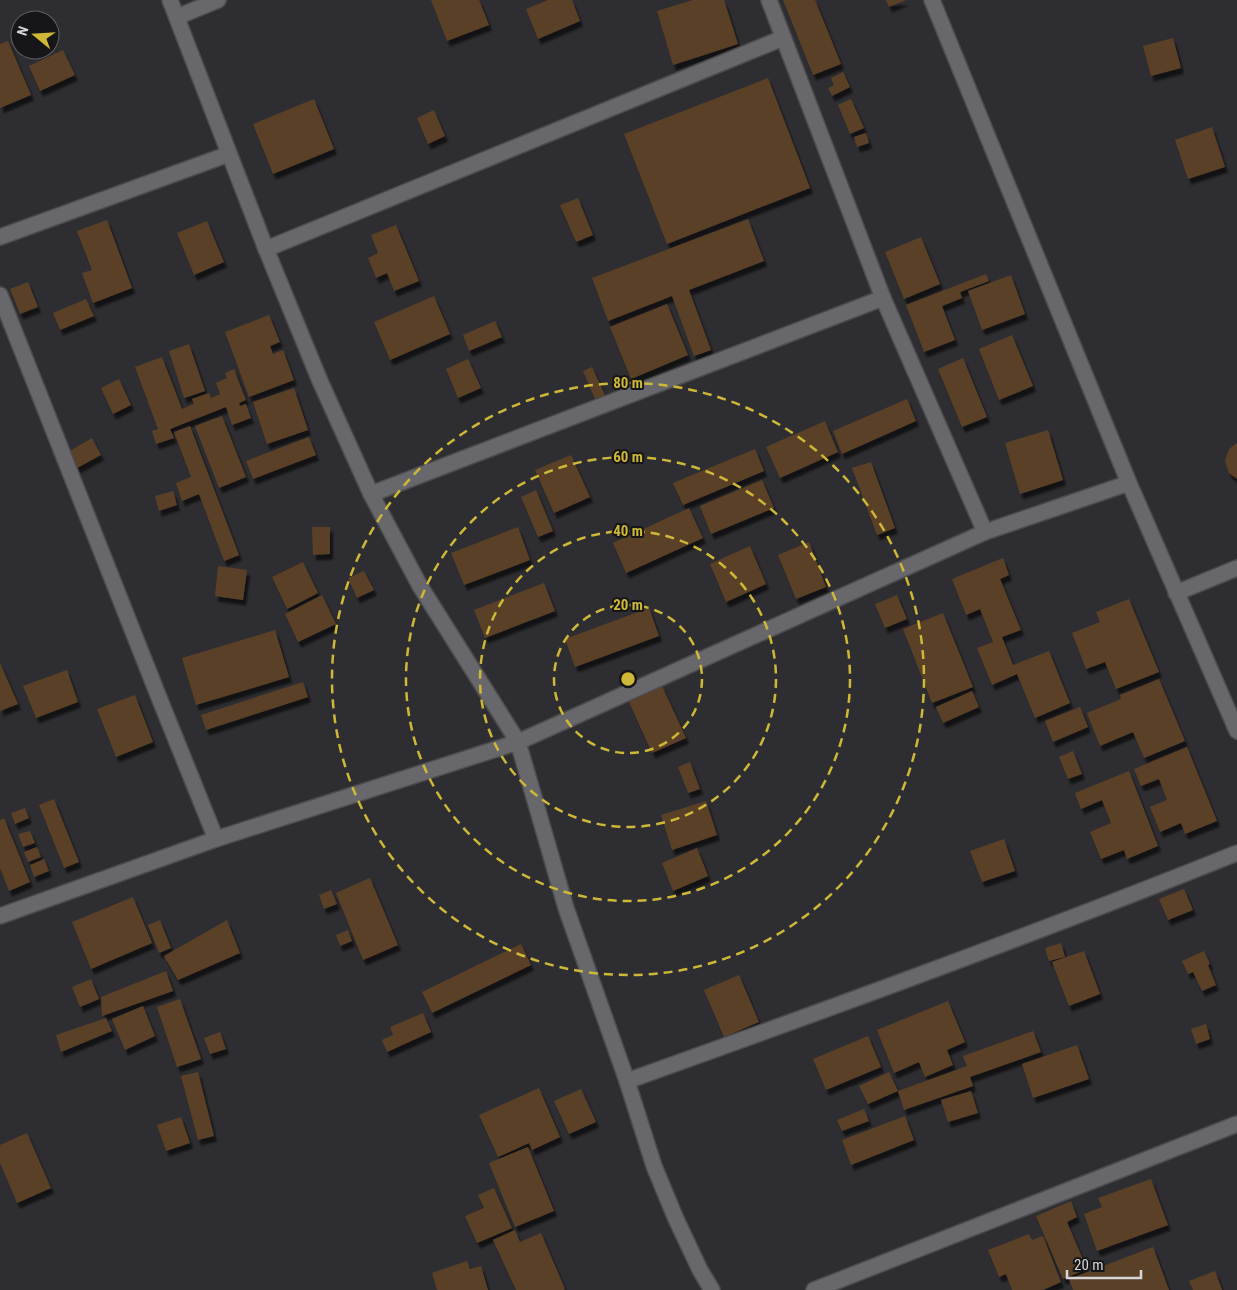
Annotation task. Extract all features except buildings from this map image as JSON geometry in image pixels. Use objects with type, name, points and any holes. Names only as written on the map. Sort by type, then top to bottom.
[{"type":"street","points":[[170,0],[266,249],[320,381],[371,494],[420,586],[518,742],[566,908],[627,1081],[654,1166],[680,1228],[712,1290]]},
{"type":"street","points":[[177,17],[218,0]]},
{"type":"street","points":[[769,0],[883,298],[985,532]]},
{"type":"street","points":[[932,0],[1129,483],[1237,731]]},
{"type":"street","points":[[266,249],[783,38]]},
{"type":"street","points":[[0,237],[229,154]]},
{"type":"street","points":[[0,295],[150,677],[216,839]]},
{"type":"street","points":[[371,494],[883,298]]},
{"type":"street","points":[[0,916],[216,839],[518,742],[985,532],[1129,483]]},
{"type":"street","points":[[1176,593],[1237,568]]},
{"type":"street","points":[[627,1081],[872,993],[1106,905],[1237,853]]},
{"type":"street","points":[[814,1290],[1237,1124]]}]
